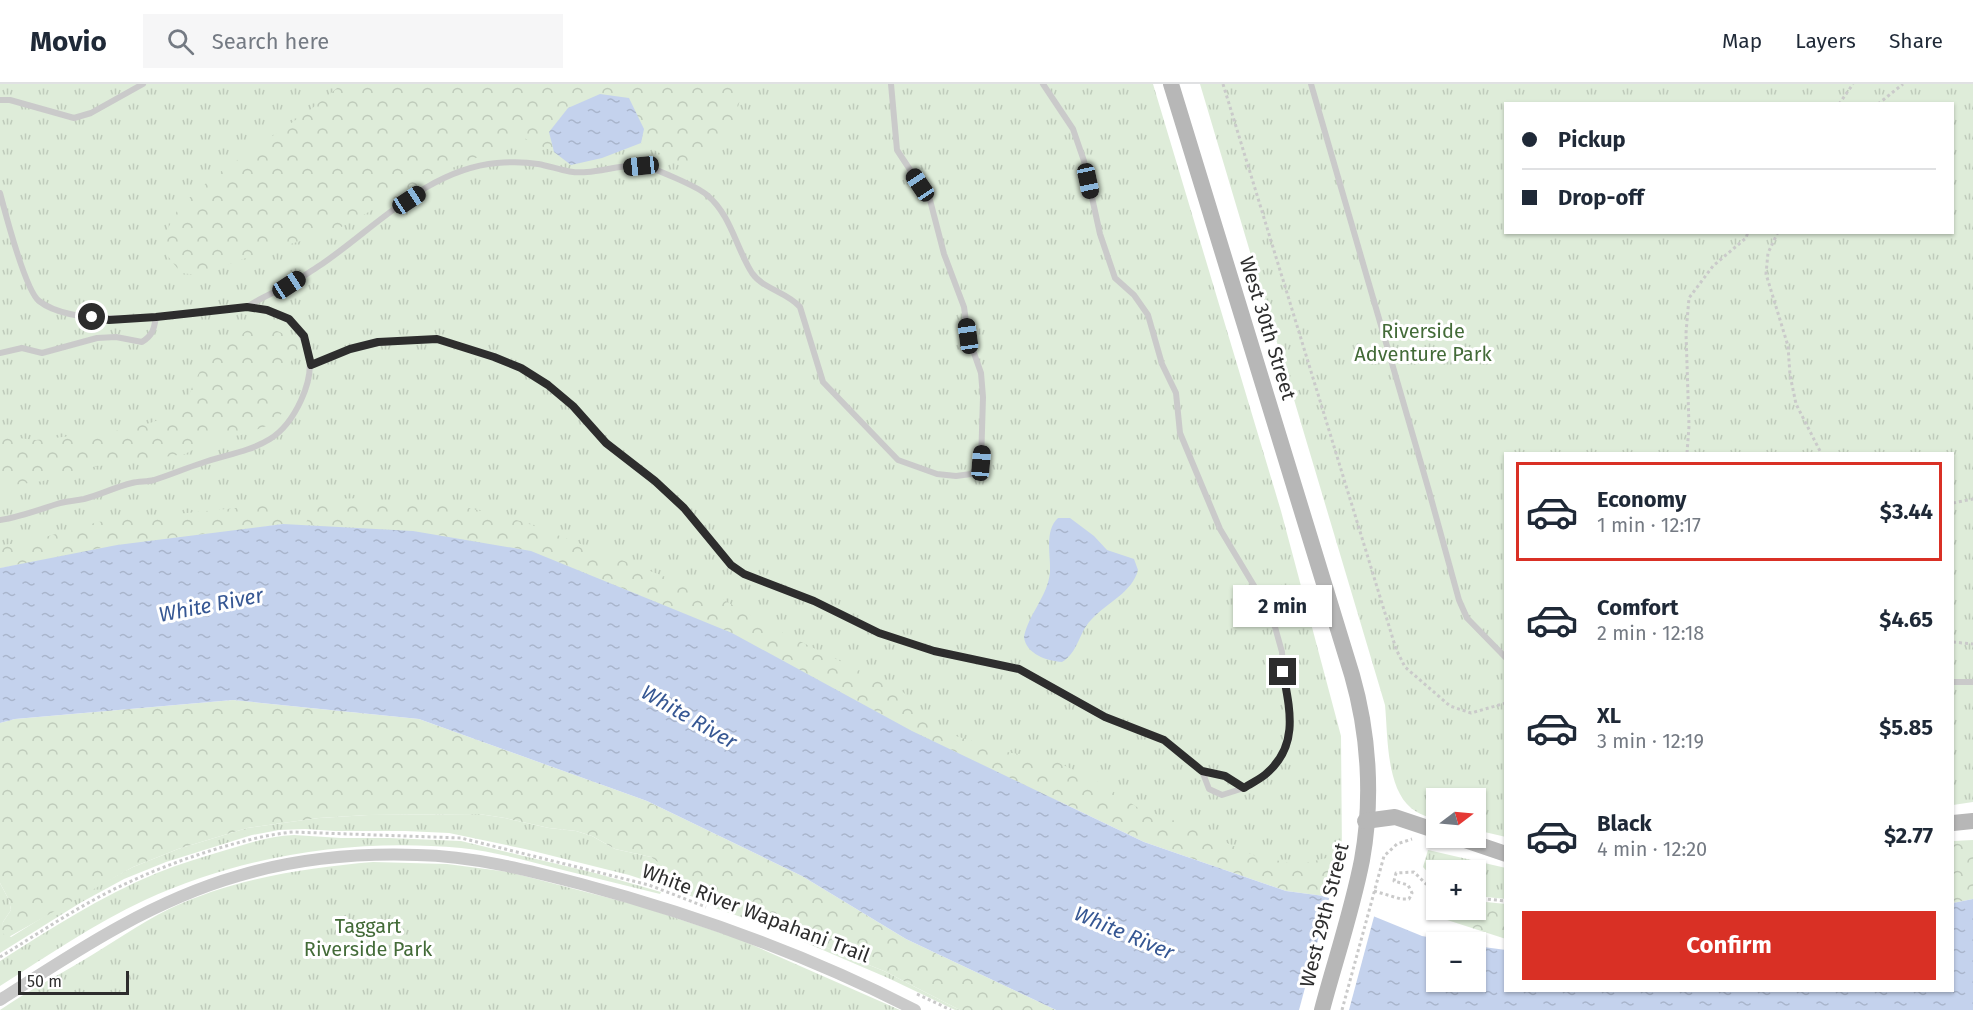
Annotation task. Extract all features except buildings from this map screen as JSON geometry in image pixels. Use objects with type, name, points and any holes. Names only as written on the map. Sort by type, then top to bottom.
[{"type":"main road","name":"West 30th Street","points":[[1172,84],[1324,585]]},
{"type":"main road","name":"West 29th Street","points":[[1322,1010],[1362,859],[1367,753],[1361,711],[1352,675],[1324,585]]},
{"type":"main road","points":[[1365,821],[1395,817],[1426,827]]},
{"type":"main road","points":[[1954,823],[1973,821]]},
{"type":"main road","points":[[1486,847],[1504,853]]},
{"type":"street","points":[[0,1000],[115,928],[209,885],[257,871],[303,862],[372,855],[420,855],[530,871],[642,900],[795,953],[915,1010]]},
{"type":"lane","points":[[0,100],[10,99],[74,118],[91,113],[143,84]]},
{"type":"lane","points":[[247,307],[262,296],[289,285],[324,263],[440,180],[469,169],[497,163],[538,164],[558,171],[585,173],[641,166],[708,195],[724,215],[753,275],[777,292],[793,299],[800,307],[823,382],[898,460],[937,474],[956,477],[971,474],[981,463],[983,397],[981,373],[968,336],[964,307],[944,254],[930,200],[897,150],[891,84]]},
{"type":"lane","points":[[1043,84],[1072,129],[1084,162],[1100,234],[1115,278],[1134,295],[1148,315],[1162,364],[1176,393],[1180,433],[1220,529],[1275,627],[1282,652],[1290,712],[1289,739],[1280,760],[1266,775],[1244,788],[1222,795],[1209,789],[1202,771]]},
{"type":"lane","points":[[1311,84],[1459,600],[1467,618],[1504,656]]},
{"type":"lane","points":[[0,193],[26,277],[37,300],[59,312],[109,320],[247,307],[267,310],[289,319],[304,336],[311,365],[299,404],[289,423],[272,438],[252,449],[225,455],[153,480],[131,483],[83,499],[59,503],[23,516],[0,520]]},
{"type":"lane","points":[[0,353],[22,348],[42,353],[97,338],[116,337],[142,342],[151,337],[156,317]]},
{"type":"lane","points":[[311,365],[350,349],[378,342],[437,339],[521,368],[548,385],[573,406],[606,443],[684,508],[731,565],[744,574],[814,601],[879,633],[899,640],[934,651],[1019,669],[1105,717],[1164,740],[1202,771],[1225,776],[1244,788]]},
{"type":"lane","points":[[1954,682],[1973,682]]},
{"type":"path","points":[[1223,84],[1396,649],[1405,667],[1450,706],[1471,713],[1504,704]]},
{"type":"path","points":[[1840,102],[1853,84]]},
{"type":"path","points":[[1880,102],[1903,84]]},
{"type":"path","points":[[1687,452],[1689,426],[1686,333],[1689,298],[1713,266],[1746,238],[1747,234]]},
{"type":"path","points":[[1777,234],[1768,253],[1766,274],[1788,346],[1790,375],[1796,404],[1820,452]]},
{"type":"path","points":[[1954,503],[1973,499]]},
{"type":"path","points":[[1954,642],[1973,645]]},
{"type":"path","name":"White River Wapahani Trail","points":[[0,957],[80,908],[133,880],[215,849],[273,834],[293,832],[461,838],[649,885],[698,902],[713,910]]},
{"type":"path","points":[[1342,1010],[1384,856],[1397,844],[1417,838]]},
{"type":"path","points":[[1374,891],[1409,899],[1412,893],[1408,885],[1394,881],[1396,873],[1414,872],[1426,884]]},
{"type":"path","points":[[1486,899],[1504,901]]},
{"type":"path","points":[[913,993],[951,1010]]},
{"type":"green space","points":[[0,84],[1153,84],[1281,511],[1341,736],[1342,857],[1324,896],[283,524],[0,568]]},
{"type":"green space","points":[[342,84],[740,84],[741,96],[731,133],[693,168],[641,143],[644,129],[600,94],[568,108],[549,132],[554,152],[524,138],[440,173],[332,232],[266,251],[198,275],[181,273],[167,255],[164,236],[179,207],[213,177],[310,110]]},
{"type":"green space","name":"Riverside Adventure Park","points":[[1200,84],[1973,84],[1973,802],[1954,805],[1954,452],[1504,452],[1504,837],[1486,832],[1486,788],[1426,788],[1426,816],[1411,808],[1403,799],[1397,787],[1390,760],[1385,705]]},
{"type":"green space","points":[[252,326],[270,328],[296,339],[298,349],[284,374],[285,410],[272,424],[241,435],[215,438],[185,454],[78,469],[43,481],[0,487],[0,436],[36,440],[115,431],[150,423],[183,411],[204,364]]},
{"type":"green space","points":[[359,498],[469,508],[524,522],[722,599],[783,633],[903,692],[946,733],[1011,753],[1047,757],[1098,782],[1140,809],[1190,826],[1253,855],[1297,865],[1331,857],[1340,866],[1324,896],[1286,891],[1144,842],[912,731],[732,633],[531,551],[413,531],[305,525],[320,503],[333,499]]},
{"type":"green space","points":[[275,504],[287,506],[283,524],[117,545],[0,568],[0,546],[38,539],[98,522]]},
{"type":"green space","points":[[233,700],[419,719],[647,801],[802,876],[906,939],[1056,1010],[960,1010],[884,971],[717,899],[688,884],[651,857],[615,849],[592,836],[576,831],[479,814],[368,815],[319,818],[247,828],[178,849],[133,867],[7,938],[1,931],[3,922],[11,910],[9,900],[0,883],[0,723],[15,719]]},
{"type":"green space","points":[[479,814],[576,831],[592,836],[615,849],[651,857],[773,922],[834,951],[884,971],[960,1010],[955,1010],[888,978],[767,926],[715,908],[675,890],[629,875],[449,833],[305,829],[279,830],[252,835],[166,862],[124,879],[80,903],[0,953],[0,883],[9,900],[11,910],[3,922],[2,931],[11,937],[64,904],[133,867],[178,849],[247,828],[319,818],[368,815]]},
{"type":"green space","points":[[294,835],[461,841],[595,873],[661,892],[660,894],[514,858],[461,848],[380,846],[299,853],[220,871],[145,900],[89,930],[0,986],[0,961],[57,925],[116,892],[157,873],[191,861],[260,840]]},
{"type":"green space","points":[[1973,840],[1973,899],[1954,903],[1954,841]]},
{"type":"green space","points":[[1428,850],[1471,860],[1426,860],[1426,870],[1423,867]]},
{"type":"green space","name":"Taggart Riverside Park","points":[[373,862],[447,864],[509,872],[640,906],[739,939],[900,1010],[0,1010],[147,921],[193,899],[268,876]]},
{"type":"green space","points":[[1486,863],[1504,868],[1504,899],[1486,897]]},
{"type":"green space","points":[[1486,902],[1504,904],[1504,938],[1447,920],[1486,920]]},
{"type":"water","points":[[600,94],[629,98],[644,129],[641,143],[602,158],[571,165],[554,152],[549,132],[568,108]]},
{"type":"water","points":[[1058,518],[1070,518],[1094,536],[1107,550],[1134,559],[1138,570],[1130,585],[1087,625],[1072,653],[1062,662],[1044,658],[1033,652],[1024,637],[1029,621],[1046,589],[1050,572],[1051,530]]},
{"type":"water","name":"White River","points":[[283,524],[413,531],[531,551],[732,633],[912,731],[1144,842],[1286,891],[1324,896],[1426,937],[1426,992],[1486,992],[1486,947],[1504,950],[1504,992],[1954,992],[1954,903],[1973,899],[1973,1010],[1056,1010],[906,939],[802,876],[647,801],[419,719],[233,700],[15,719],[0,723],[0,568],[117,545]]},
{"type":"pier","points":[[1330,895],[1375,913],[1349,1010],[1299,1010]]},
{"type":"route","points":[[92,317],[109,320],[156,317],[247,307],[267,310],[289,319],[304,336],[311,365],[350,349],[378,342],[437,339],[521,368],[548,385],[573,406],[606,443],[655,481],[684,508],[731,565],[744,574],[814,601],[879,633],[934,651],[1019,669],[1105,717],[1164,740],[1202,771],[1225,776],[1244,788],[1266,775],[1280,760],[1289,739],[1290,712],[1283,672]]}]
